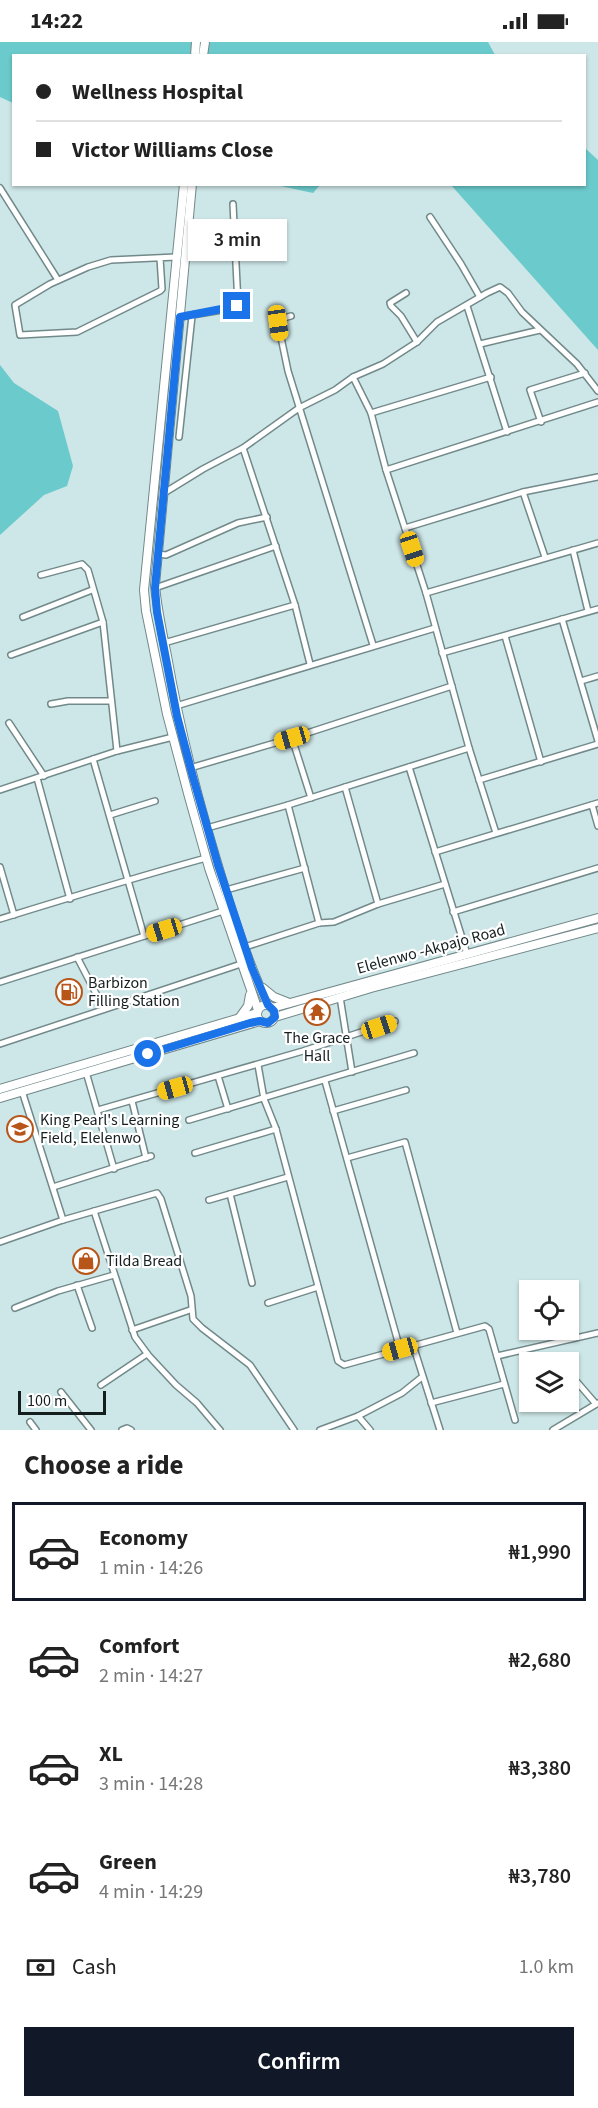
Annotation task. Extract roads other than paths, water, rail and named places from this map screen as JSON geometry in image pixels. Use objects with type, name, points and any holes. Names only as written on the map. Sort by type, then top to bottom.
[{"type":"main road","points":[[184,186],[180,317],[155,588],[157,612],[190,768],[207,828],[245,947],[275,1017]]},
{"type":"main road","points":[[191,186],[176,257],[144,590],[146,611],[173,737],[206,858],[258,1015]]},
{"type":"main road","name":"Elelenwo -Akpajo Road","points":[[598,918],[289,1003],[270,1007],[262,1006],[258,1015],[268,1023],[275,1017],[340,997],[598,928]]},
{"type":"main road","points":[[260,985],[270,995],[289,1003]]},
{"type":"main road","points":[[240,1017],[248,1006],[251,993]]},
{"type":"main road","points":[[0,1089],[240,1017],[258,1015]]},
{"type":"main road","points":[[0,1098],[258,1015]]},
{"type":"street","points":[[0,188],[58,280]]},
{"type":"street","points":[[180,317],[234,308],[238,304],[234,204]]},
{"type":"street","points":[[430,217],[480,297]]},
{"type":"street","points":[[160,258],[162,289],[160,291],[77,332],[20,335],[15,307],[17,303],[58,280],[111,260],[176,257]]},
{"type":"street","points":[[164,493],[243,448],[299,408],[335,390],[353,377],[384,364],[417,342],[437,322],[495,288],[504,288],[522,312],[585,373],[598,391]]},
{"type":"street","points":[[406,293],[390,303],[390,306],[401,316],[417,342]]},
{"type":"street","points":[[467,306],[507,432]]},
{"type":"street","points":[[179,437],[192,316]]},
{"type":"street","points":[[291,316],[280,319],[278,323],[280,341],[373,645]]},
{"type":"street","points":[[480,344],[540,330]]},
{"type":"street","points":[[541,422],[530,390],[585,373]]},
{"type":"street","points":[[353,377],[371,412],[386,470],[426,593],[469,748],[496,833]]},
{"type":"street","points":[[371,412],[491,377]]},
{"type":"street","points":[[386,470],[598,402]]},
{"type":"street","points":[[243,448],[295,605],[310,664]]},
{"type":"street","points":[[405,528],[523,492],[598,477]]},
{"type":"street","points":[[523,492],[545,557]]},
{"type":"street","points":[[158,554],[166,555],[238,523],[267,517]]},
{"type":"street","points":[[426,593],[598,543]]},
{"type":"street","points":[[155,588],[276,546]]},
{"type":"street","points":[[573,550],[588,611]]},
{"type":"street","points":[[41,575],[82,564],[88,570],[103,622],[117,751]]},
{"type":"street","points":[[22,617],[92,590]]},
{"type":"street","points":[[164,643],[295,605]]},
{"type":"street","points":[[442,653],[598,609]]},
{"type":"street","points":[[479,780],[598,743],[562,619]]},
{"type":"street","points":[[11,655],[103,622]]},
{"type":"street","points":[[176,706],[435,628]]},
{"type":"street","points":[[505,636],[541,762]]},
{"type":"street","points":[[581,681],[598,676]]},
{"type":"street","points":[[190,768],[292,738],[452,686]]},
{"type":"street","points":[[51,704],[68,701],[110,701]]},
{"type":"street","points":[[9,723],[40,777],[70,899]]},
{"type":"street","points":[[0,789],[117,751],[173,737]]},
{"type":"street","points":[[292,738],[311,798]]},
{"type":"street","points":[[207,828],[469,748]]},
{"type":"street","points":[[93,759],[144,936]]},
{"type":"street","points":[[409,767],[467,954]]},
{"type":"street","points":[[345,787],[378,904]]},
{"type":"street","points":[[110,815],[155,801]]},
{"type":"street","points":[[435,852],[595,804],[598,826]]},
{"type":"street","points":[[288,805],[319,923]]},
{"type":"street","points":[[0,920],[127,879],[206,858]]},
{"type":"street","points":[[0,867],[14,915]]},
{"type":"street","points":[[226,890],[305,868]]},
{"type":"street","points":[[453,912],[598,868]]},
{"type":"street","points":[[245,947],[319,923],[334,922],[378,904],[445,884]]},
{"type":"street","points":[[0,975],[1,982],[223,911]]},
{"type":"street","points":[[77,957],[104,1009]]},
{"type":"street","points":[[0,1044],[241,964]]},
{"type":"street","points":[[340,997],[352,1072]]},
{"type":"street","points":[[98,1110],[258,1065],[395,1021]]},
{"type":"street","points":[[189,1120],[414,1053]]},
{"type":"street","points":[[258,1065],[264,1099],[276,1129],[338,1361],[344,1365],[457,1333],[487,1327],[515,1420]]},
{"type":"street","points":[[86,1072],[114,1169]]},
{"type":"street","points":[[218,1076],[228,1109]]},
{"type":"street","points":[[325,1081],[400,1349]]},
{"type":"street","points":[[333,1111],[406,1090]]},
{"type":"street","points":[[22,1091],[63,1220]]},
{"type":"street","points":[[53,1187],[149,1157],[132,1101]]},
{"type":"street","points":[[195,1153],[276,1129]]},
{"type":"street","points":[[346,1158],[405,1142],[457,1333]]},
{"type":"street","points":[[209,1200],[288,1177]]},
{"type":"street","points":[[0,1242],[63,1220],[157,1193],[161,1199],[190,1296],[190,1310],[193,1319],[250,1365],[294,1430]]},
{"type":"street","points":[[230,1194],[252,1283]]},
{"type":"street","points":[[94,1211],[132,1330],[147,1354],[176,1385],[197,1403],[220,1430]]},
{"type":"street","points":[[15,1308],[77,1285],[114,1275]]},
{"type":"street","points":[[77,1285],[92,1328]]},
{"type":"street","points":[[268,1303],[318,1287]]},
{"type":"street","points":[[132,1330],[190,1310]]},
{"type":"street","points":[[496,1356],[598,1333]]},
{"type":"street","points":[[412,1345],[440,1430]]},
{"type":"street","points":[[101,1385],[147,1354]]},
{"type":"street","points":[[320,1430],[330,1429],[358,1416],[402,1393],[422,1377]]},
{"type":"street","points":[[431,1403],[504,1384]]},
{"type":"street","points":[[553,1430],[597,1403],[579,1385]]},
{"type":"street","points":[[61,1392],[90,1430]]},
{"type":"street","points":[[358,1416],[370,1430]]},
{"type":"street","points":[[30,1422],[36,1430]]},
{"type":"street","points":[[122,1430],[127,1428],[131,1430]]},
{"type":"water","points":[[0,42],[488,42],[494,54],[12,54],[12,103],[0,97]]},
{"type":"water","points":[[586,149],[598,160],[598,350],[452,186],[586,186]]},
{"type":"water","points":[[281,186],[319,186],[313,193]]},
{"type":"water","points":[[0,365],[14,383],[58,411],[73,466],[67,486],[44,495],[0,535]]},
{"type":"place","name":"Barbizon Filling Station","points":[[69,992]]},
{"type":"place","name":"The Grace Hall","points":[[317,1012]]},
{"type":"place","name":"King Pearl's Learning Field, Elelenwo","points":[[20,1129]]},
{"type":"place","name":"Tilda Bread","points":[[86,1261]]}]
